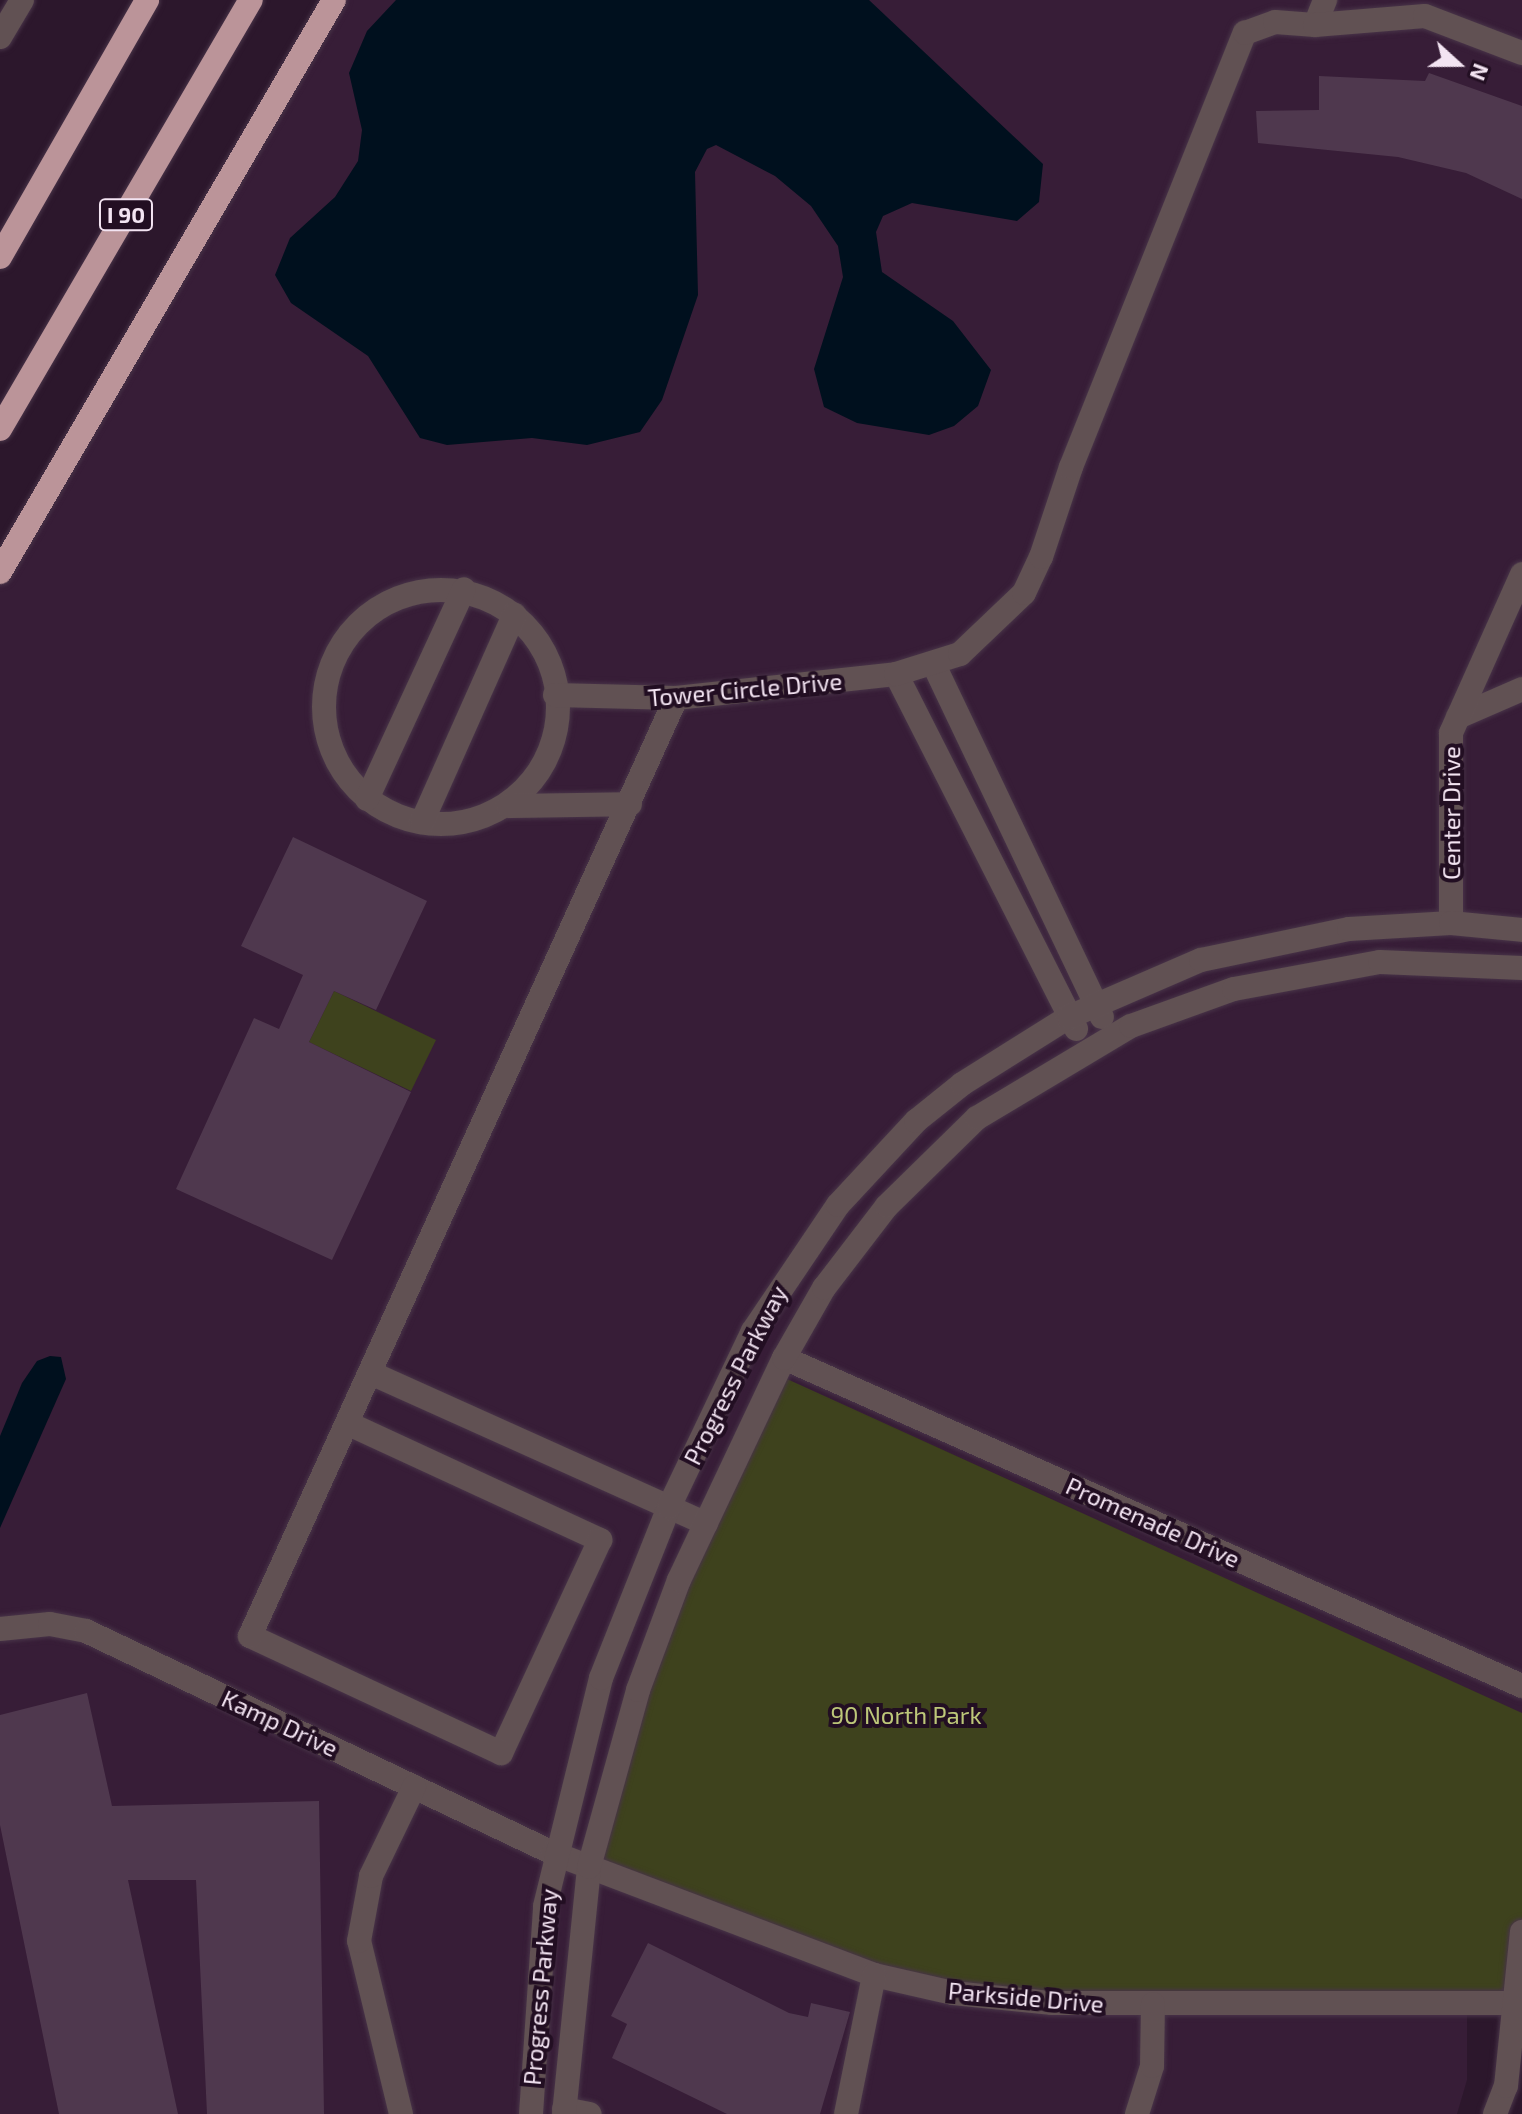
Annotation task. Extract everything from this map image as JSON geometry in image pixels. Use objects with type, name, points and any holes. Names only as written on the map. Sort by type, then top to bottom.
[{"type":"highway","points":[[0,257],[147,0]]},
{"type":"highway","name":"I 90","points":[[0,429],[251,0]]},
{"type":"highway","points":[[0,572],[334,0]]},
{"type":"highway","points":[[0,451],[158,160]]},
{"type":"street","points":[[0,37],[22,0]]},
{"type":"street","points":[[1315,25],[1325,0]]},
{"type":"street","name":"Tower Circle Drive","points":[[555,695],[676,698],[896,674],[934,665],[994,628],[1024,593],[1245,33],[1275,22],[1315,25],[1425,16],[1522,53]]},
{"type":"street","name":"Center Drive","points":[[1451,923],[1448,760],[1458,717],[1522,574]]},
{"type":"street","points":[[424,589],[464,589],[514,615],[554,667],[557,735],[541,772],[508,806],[478,820],[422,822],[367,799],[341,770],[326,734],[324,695],[334,657],[356,625],[387,601],[424,589]]},
{"type":"street","points":[[367,799],[464,589]]},
{"type":"street","points":[[422,822],[514,615]]},
{"type":"street","points":[[934,665],[1111,1036]]},
{"type":"street","points":[[896,674],[1086,1048]]},
{"type":"street","points":[[1458,717],[1522,689]]},
{"type":"street","points":[[349,1424],[600,1540],[501,1753],[250,1636],[349,1424],[373,1374],[676,698]]},
{"type":"street","points":[[508,806],[630,804]]},
{"type":"street","name":"Progress Parkway","points":[[531,2114],[534,2014],[553,1853],[601,1678],[669,1507],[759,1320],[838,1205],[950,1093],[1069,1017],[1095,1004],[1217,956],[1349,929],[1451,923],[1522,930]]},
{"type":"street","name":"Progress Parkway","points":[[564,2112],[589,1867],[638,1690],[706,1524],[784,1358],[853,1247],[927,1164],[977,1118],[1086,1048],[1111,1036],[1234,989],[1380,962],[1522,968]]},
{"type":"street","name":"Promenade Drive","points":[[784,1358],[1522,1686]]},
{"type":"street","points":[[373,1374],[706,1524]]},
{"type":"street","name":"Kamp Drive","points":[[0,1629],[50,1624],[86,1631],[553,1853]]},
{"type":"street","points":[[401,2114],[359,1941],[371,1876],[414,1787]]},
{"type":"street","name":"Parkside Drive","points":[[553,1853],[874,1975],[953,1993],[1153,2004],[1519,2002]]},
{"type":"street","points":[[1495,2114],[1506,2086],[1519,2002],[1522,1932]]},
{"type":"street","points":[[846,2114],[874,1975]]},
{"type":"street","points":[[1137,2114],[1152,2066],[1153,2004]]},
{"type":"street","points":[[564,2112],[590,2114]]},
{"type":"shaded area","points":[[326,0],[1522,0],[1522,2003],[1467,2003],[1467,2080],[1457,2114],[0,2114],[0,557]]},
{"type":"green space","points":[[334,991],[436,1040],[411,1091],[309,1042]]},
{"type":"green space","name":"90 North Park","points":[[776,1374],[1522,1713],[1522,2003],[953,1993],[589,1867],[638,1690]]},
{"type":"water","points":[[396,0],[869,0],[1043,164],[1039,202],[1017,221],[912,203],[883,216],[876,232],[882,272],[953,321],[991,370],[978,406],[954,426],[929,435],[857,423],[824,407],[814,369],[843,277],[838,246],[811,206],[775,176],[716,145],[707,149],[695,172],[698,295],[662,400],[640,432],[587,445],[532,438],[447,445],[420,438],[368,356],[291,303],[275,275],[290,238],[335,197],[358,161],[362,130],[349,73],[367,31]]},
{"type":"water","points":[[50,1356],[61,1357],[66,1379],[0,1528],[0,1436],[22,1383],[37,1361]]},
{"type":"building","points":[[1429,73],[1522,106],[1522,199],[1466,173],[1398,157],[1258,143],[1256,111],[1319,110],[1319,76],[1425,81]]},
{"type":"building","points":[[293,837],[427,901],[376,1010],[334,991],[309,1042],[411,1092],[332,1260],[176,1189],[254,1018],[279,1029],[303,975],[241,946]]},
{"type":"building","points":[[87,1693],[112,1806],[319,1801],[324,2114],[207,2114],[196,1880],[128,1880],[178,2114],[59,2114],[0,1825],[0,1715]]},
{"type":"building","points":[[648,1943],[789,2013],[808,2017],[811,2003],[850,2012],[820,2114],[727,2114],[612,2058],[627,2024],[611,2016]]}]
